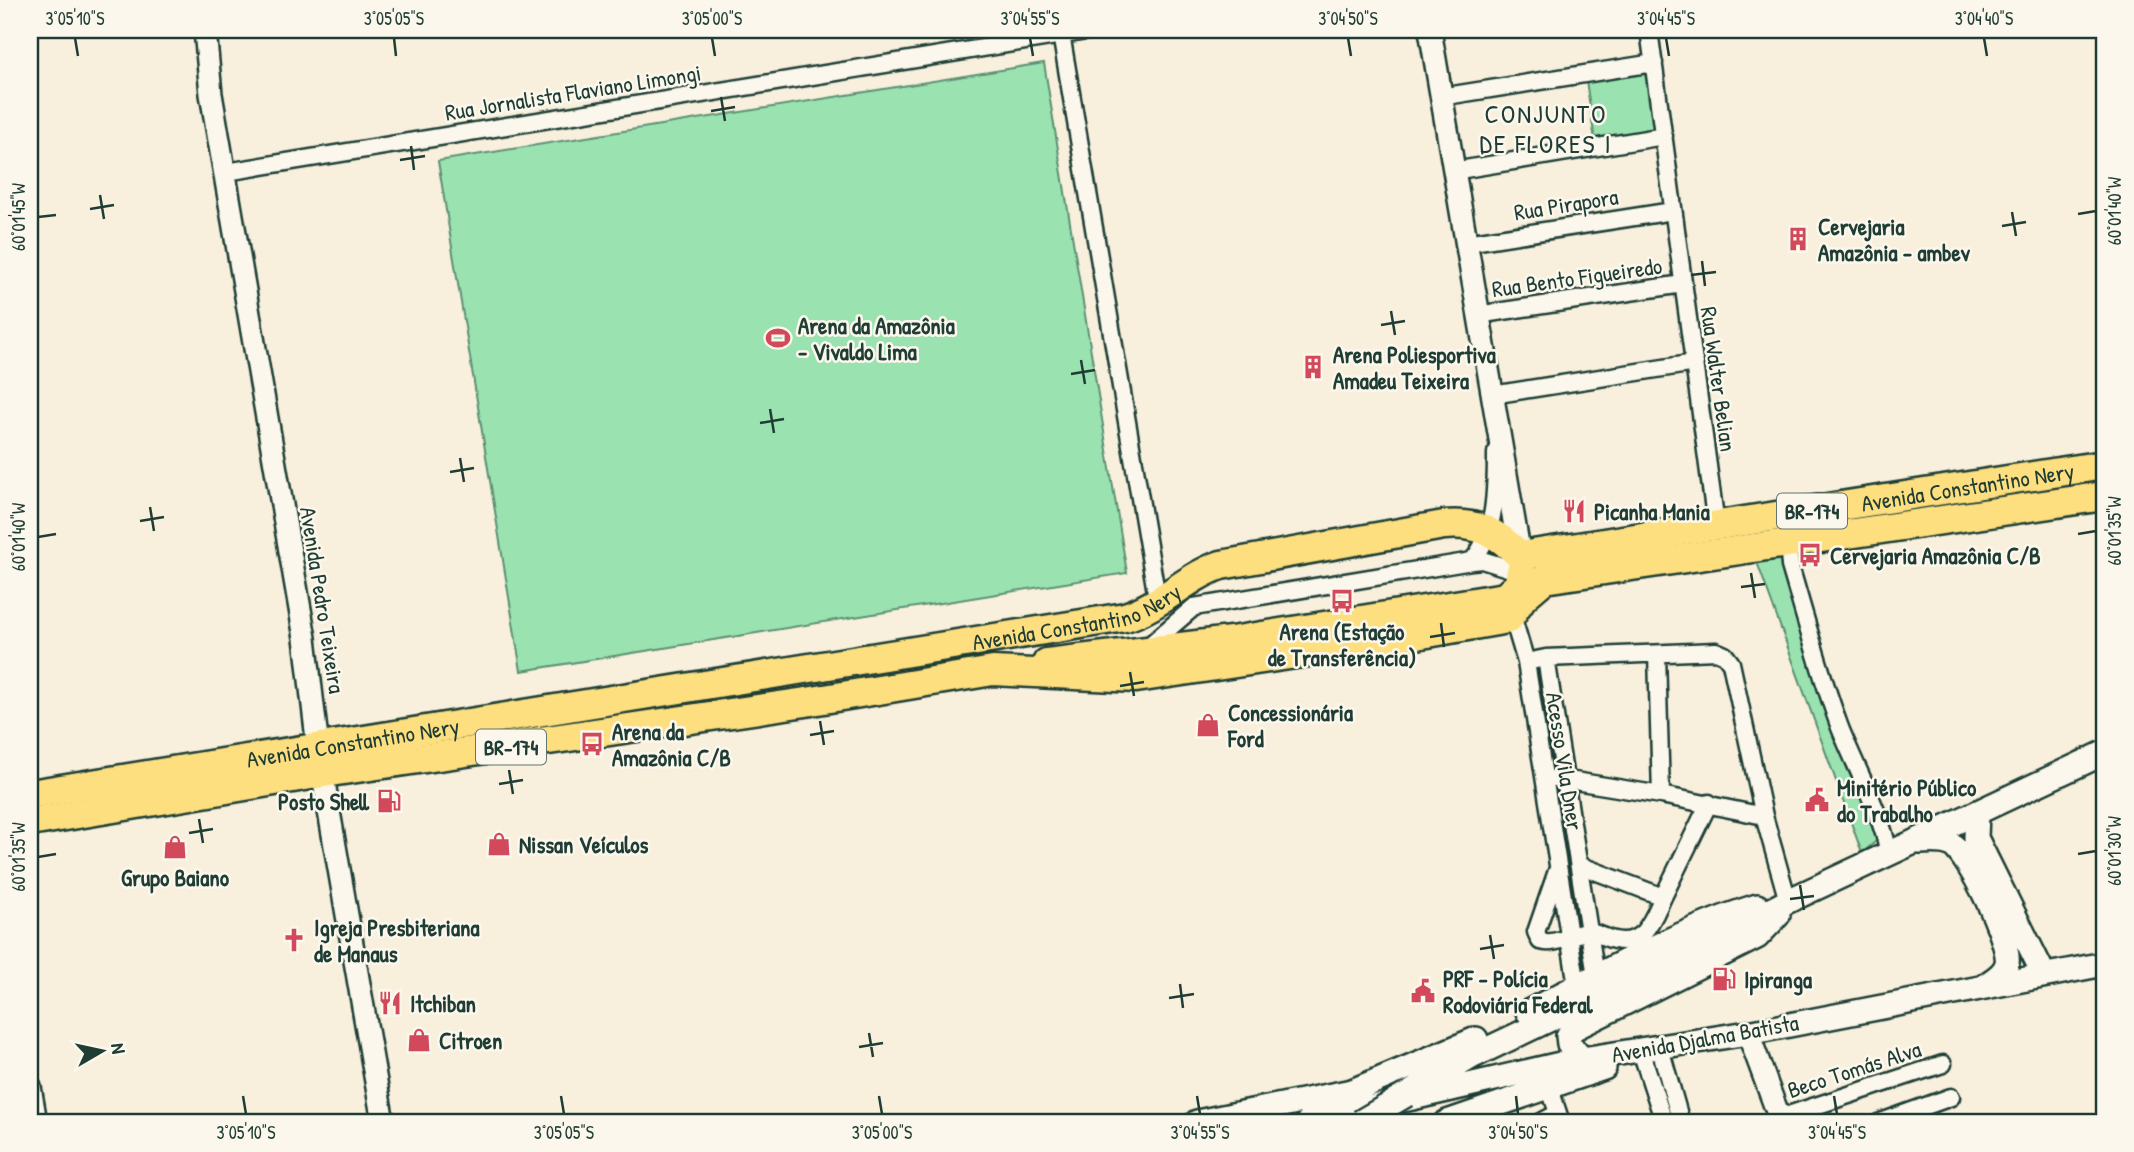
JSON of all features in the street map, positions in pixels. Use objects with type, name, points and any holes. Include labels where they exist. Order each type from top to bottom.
[{"type":"highway","name":"Avenida Constantino Nery","points":[[1528,569],[1716,525],[2104,466]]},
{"type":"highway","name":"Avenida Constantino Nery","points":[[1528,569],[1798,543],[2104,496]]},
{"type":"highway","name":"Avenida Constantino Nery","points":[[30,822],[321,760],[1125,617],[1158,604],[1207,570],[1221,565],[1444,525],[1465,523],[1489,530],[1506,541],[1528,569]]},
{"type":"highway","points":[[1512,615],[1523,597],[1528,569]]},
{"type":"highway","name":"BR-174","points":[[993,671],[1145,649],[1231,641],[1505,597],[1528,569]]},
{"type":"highway","name":"Avenida Constantino Nery","points":[[30,794],[806,702],[993,671],[1136,678],[1376,642],[1508,619],[1512,615]]},
{"type":"main road","points":[[1360,1122],[1473,1056],[1687,954],[1788,901],[2104,753]]},
{"type":"main road","points":[[1977,813],[1976,838],[2044,975]]},
{"type":"main road","points":[[1916,842],[1951,845],[1963,855],[2000,928],[2008,962],[2004,972],[1986,985]]},
{"type":"main road","points":[[1197,1122],[1352,1091],[1461,1046],[1587,981],[1733,913],[1788,901]]},
{"type":"main road","points":[[1582,1059],[1569,1044],[1568,1036],[1573,1029],[1757,937],[1771,925],[1788,901]]},
{"type":"main road","name":"Avenida Djalma Batista","points":[[1308,1122],[1582,1059],[1748,1033],[2104,964]]},
{"type":"main road","points":[[1447,1122],[1483,1115],[1549,1086],[1650,1050]]},
{"type":"street","name":"Avenida Pedro Teixeira","points":[[195,30],[203,72],[210,86]]},
{"type":"street","name":"Avenida Pedro Teixeira","points":[[205,30],[210,86],[305,638],[321,760],[383,1122]]},
{"type":"street","name":"Rua Jornalista Flaviano Limongi","points":[[226,172],[1093,30]]},
{"type":"street","points":[[1145,649],[1194,607],[1472,561],[1482,560],[1528,569],[1496,423],[1430,30]]},
{"type":"street","name":"Rua Walter Belian","points":[[1649,30],[1716,525]]},
{"type":"street","points":[[1062,34],[1158,604]]},
{"type":"street","points":[[1440,97],[1654,63]]},
{"type":"street","points":[[1454,171],[1664,136]]},
{"type":"street","name":"Rua Pirapora","points":[[1466,243],[1673,211]]},
{"type":"street","name":"Rua Bento Figueiredo","points":[[1478,315],[1683,284]]},
{"type":"street","points":[[1492,395],[1695,363]]},
{"type":"street","points":[[1472,561],[1489,530],[1494,492],[1496,423]]},
{"type":"street","points":[[1798,543],[1789,552],[1790,566],[1818,662],[1840,727],[1885,836],[1888,856]]},
{"type":"street","name":"Acesso Vila Dner","points":[[1512,615],[1526,662],[1569,938],[1587,981]]},
{"type":"street","name":"Acesso Vila Dner","points":[[1526,662],[1546,658],[1716,651],[1726,655],[1731,663],[1764,816],[1788,901]]},
{"type":"street","points":[[1657,654],[1661,795]]},
{"type":"street","name":"Acesso Vila Dner","points":[[1546,658],[1589,932],[1587,981]]},
{"type":"street","points":[[1545,779],[1566,778]]},
{"type":"street","name":"Acesso Vila Dner","points":[[1566,778],[1709,803],[1764,816]]},
{"type":"street","name":"Acesso Vila Dner","points":[[1574,839],[1559,867],[1536,932],[1540,941],[1547,943],[1589,932],[1616,941],[1639,937],[1650,928],[1709,803]]},
{"type":"street","points":[[1579,865],[1663,897]]},
{"type":"street","points":[[1748,1033],[1780,1120]]},
{"type":"street","points":[[1650,1050],[1668,1080],[1681,1122]]},
{"type":"street","points":[[1650,1050],[1651,1083],[1664,1122]]},
{"type":"street","name":"Beco Tomás Alva","points":[[1780,1120],[1942,1064]]},
{"type":"street","points":[[1651,1083],[1668,1080]]},
{"type":"street","points":[[1541,1122],[1559,1118],[1549,1086]]},
{"type":"street","points":[[30,1087],[36,1122]]},
{"type":"street","points":[[1881,1122],[1951,1097]]},
{"type":"green space","points":[[1658,61],[1669,132],[1596,147],[1585,74]]},
{"type":"green space","name":"Arena da Amazônia - Vivaldo Lima","points":[[1044,63],[1127,573],[521,671],[438,161]]},
{"type":"green space","points":[[1783,559],[1881,837],[1862,853],[1757,562]]},
{"type":"place","name":"Cervejaria Amazônia - ambev","points":[[1798,239]]},
{"type":"place","name":"Arena da Amazônia - Vivaldo Lima","points":[[778,338]]},
{"type":"place","name":"Arena Poliesportiva Amadeu Teixeira","points":[[1313,367]]},
{"type":"place","name":"Picanha Mania","points":[[1574,511]]},
{"type":"place","name":"Cervejaria Amazônia C/B","points":[[1810,555]]},
{"type":"place","name":"Arena (Estação de Transferência)","points":[[1342,601]]},
{"type":"place","name":"Concessionária Ford","points":[[1208,725]]},
{"type":"place","name":"Arena da Amazônia C/B","points":[[592,744]]},
{"type":"place","name":"Minitério Público do Trabalho","points":[[1817,800]]},
{"type":"place","name":"Posto Shell","points":[[389,801]]},
{"type":"place","name":"Nissan Veículos","points":[[499,844]]},
{"type":"place","name":"Grupo Baiano","points":[[175,847]]},
{"type":"place","name":"Igreja Presbiteriana de Manaus","points":[[294,940]]},
{"type":"place","name":"Ipiranga","points":[[1724,979]]},
{"type":"place","name":"PRF - Polícia Rodoviária Federal","points":[[1423,991]]},
{"type":"place","name":"Itchiban","points":[[390,1003]]},
{"type":"place","name":"Citroen","points":[[419,1040]]},
{"type":"district","name":"CONJUNTO DE FLORES I","points":[[1546,128]]}]
